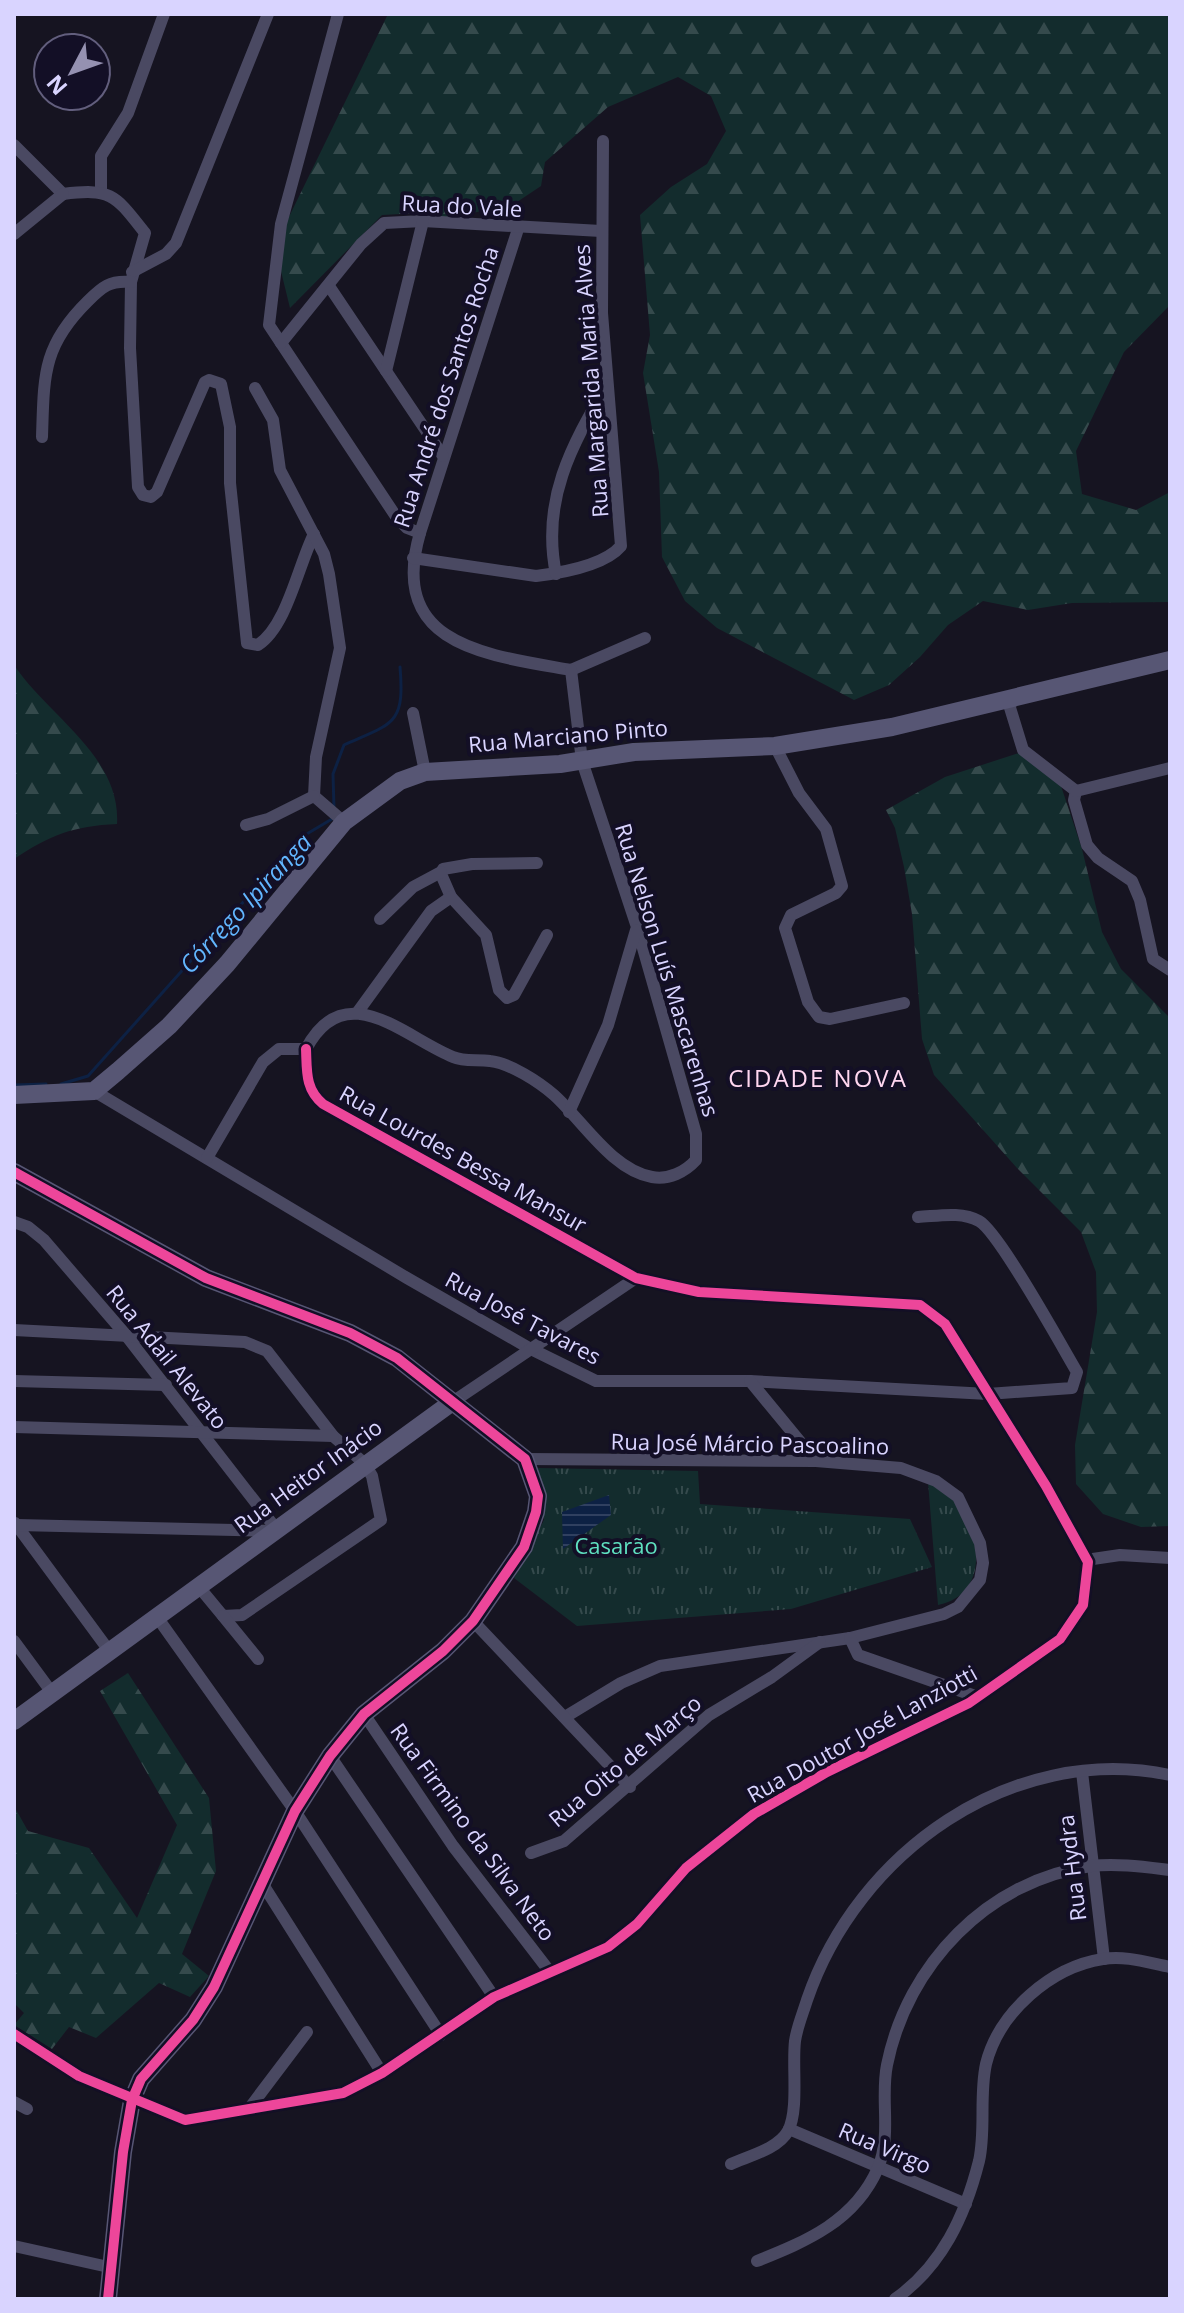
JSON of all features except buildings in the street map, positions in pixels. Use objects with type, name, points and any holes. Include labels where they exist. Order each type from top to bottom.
[{"type":"street","points":[[101,191],[101,156],[128,113],[164,14]]},
{"type":"street","points":[[42,437],[44,377],[56,338],[102,287],[131,277],[166,254],[176,243],[268,14]]},
{"type":"street","points":[[326,14],[332,27]]},
{"type":"street","points":[[338,14],[281,224],[269,325],[397,518],[407,528],[420,533]]},
{"type":"street","name":"Rua Margarida Maria Alves","points":[[413,558],[514,575],[556,574],[612,555],[621,546],[607,385],[601,231],[603,141]]},
{"type":"street","points":[[14,145],[63,194]]},
{"type":"street","points":[[14,234],[63,194],[101,191],[116,199],[145,233],[131,277],[130,348],[138,487],[143,495],[151,497],[157,492],[200,390],[209,380],[217,381],[223,391],[230,427],[230,483],[247,643],[258,645],[270,635],[284,611],[314,534]]},
{"type":"street","points":[[386,371],[423,221]]},
{"type":"street","name":"Rua do Vale","points":[[281,343],[380,226],[423,221],[518,229],[601,231]]},
{"type":"street","name":"Rua André dos Santos Rocha","points":[[518,229],[443,456],[413,558],[416,600],[446,638],[479,650],[571,670]]},
{"type":"street","points":[[329,286],[443,456]]},
{"type":"street","points":[[556,574],[550,536],[553,499],[570,456],[607,385]]},
{"type":"street","points":[[255,388],[273,420],[280,470],[314,534],[329,574],[340,648],[316,757],[314,796]]},
{"type":"street","points":[[571,670],[645,638]]},
{"type":"street","name":"Rua Marciano Pinto","points":[[94,1091],[169,1026],[227,964],[342,820],[382,792],[425,772],[582,761],[634,752],[775,746],[892,727],[1170,660]]},
{"type":"street","name":"Rua Nelson Luís Mascarenhas","points":[[357,1013],[379,1017],[454,1058],[493,1061],[508,1067],[553,1094],[626,1166],[653,1177],[676,1175],[696,1160],[696,1134],[637,927],[582,761],[571,670]]},
{"type":"street","points":[[1007,698],[1023,750],[1076,791]]},
{"type":"street","points":[[413,713],[425,772]]},
{"type":"street","points":[[775,746],[799,793],[826,829],[842,886],[836,893],[791,915],[785,928],[808,1002],[819,1017],[830,1019],[904,1003]]},
{"type":"street","points":[[1076,791],[1170,768]]},
{"type":"street","points":[[1076,791],[1074,800],[1087,845],[1098,858],[1132,881],[1140,900],[1153,959],[1170,970]]},
{"type":"street","points":[[314,796],[342,820]]},
{"type":"street","points":[[246,825],[268,819],[314,796]]},
{"type":"street","points":[[380,919],[413,887],[452,866],[537,863]]},
{"type":"street","points":[[441,872],[451,897],[486,935],[499,990],[507,998],[514,995],[547,935]]},
{"type":"street","points":[[207,1158],[263,1062],[279,1049],[306,1049],[330,1023],[357,1013],[431,911],[451,897]]},
{"type":"street","points":[[569,1112],[608,1025],[637,927]]},
{"type":"street","name":"Rua Lourdes Bessa Mansur","points":[[306,1049],[307,1078],[311,1090],[323,1104],[636,1278]]},
{"type":"street","points":[[14,1095],[94,1091]]},
{"type":"street","name":"Rua José Tavares","points":[[94,1091],[529,1348],[596,1381],[750,1381],[988,1394],[1072,1388],[1077,1372],[1010,1259],[981,1221],[958,1214],[918,1217]]},
{"type":"street","points":[[14,1172],[206,1278],[362,1339],[397,1358],[525,1459],[535,1482],[536,1512],[524,1547],[473,1621],[443,1651],[364,1714],[330,1756],[295,1811],[214,1987],[193,2020],[148,2069],[132,2100],[118,2193],[108,2299]]},
{"type":"street","name":"Rua Adail Alevato","points":[[14,1222],[28,1227],[44,1240],[125,1334],[202,1430],[227,1470],[276,1530]]},
{"type":"street","points":[[636,1278],[699,1292],[920,1305],[945,1324],[1046,1486],[1086,1560],[1120,1555],[1170,1558]]},
{"type":"street","name":"Rua Heitor Inácio","points":[[14,1721],[364,1463],[636,1278]]},
{"type":"street","points":[[14,1330],[245,1342],[258,1347],[277,1363],[333,1436],[364,1463],[372,1476],[381,1520],[242,1615],[223,1616]]},
{"type":"street","points":[[14,1381],[166,1385]]},
{"type":"street","points":[[750,1381],[816,1461]]},
{"type":"street","points":[[14,1427],[333,1436]]},
{"type":"street","name":"Rua José Márcio Pascoalino","points":[[525,1459],[816,1461],[901,1468],[936,1481],[958,1497],[980,1543],[983,1563],[980,1580],[958,1607],[944,1614],[850,1638],[660,1666],[621,1683],[565,1717]]},
{"type":"street","points":[[16,1523],[276,1530]]},
{"type":"street","points":[[16,1523],[110,1652]]},
{"type":"street","name":"Rua Doutor José Lanziotti","points":[[14,2034],[79,2076],[185,2120],[343,2093],[382,2073],[494,1997],[618,1939],[637,1924],[686,1868],[754,1814],[827,1772],[978,1697],[1060,1639],[1083,1605],[1086,1560]]},
{"type":"street","points":[[199,1587],[258,1659]]},
{"type":"street","points":[[157,1617],[295,1811],[441,2035]]},
{"type":"street","points":[[473,1621],[630,1787]]},
{"type":"street","points":[[850,1638],[858,1655],[978,1697]]},
{"type":"street","points":[[14,1641],[53,1694]]},
{"type":"street","name":"Rua Oito de Março","points":[[531,1853],[564,1841],[630,1787],[709,1715],[772,1677],[821,1641]]},
{"type":"street","name":"Rua Firmino da Silva Neto","points":[[364,1714],[453,1846],[550,1972]]},
{"type":"street","points":[[330,1756],[494,1997]]},
{"type":"street","points":[[731,2164],[773,2146],[789,2129],[795,2039],[807,2001],[834,1940],[869,1888],[922,1837],[966,1807],[1045,1777],[1110,1768],[1170,1775]]},
{"type":"street","name":"Rua Hydra","points":[[1082,1772],[1104,1959]]},
{"type":"street","points":[[757,2261],[806,2242],[834,2225],[861,2197],[878,2166],[887,2123],[886,2068],[898,2026],[941,1948],[972,1918],[1019,1889],[1091,1866],[1170,1870]]},
{"type":"street","points":[[262,1883],[382,2073]]},
{"type":"street","points":[[895,2299],[912,2287],[946,2247],[966,2204],[980,2157],[980,2102],[987,2061],[1004,2024],[1025,1998],[1061,1974],[1104,1959],[1170,1967]]},
{"type":"street","points":[[248,2110],[307,2032]]},
{"type":"street","points":[[14,2102],[27,2109]]},
{"type":"street","name":"Rua Virgo","points":[[789,2129],[966,2204]]},
{"type":"street","points":[[14,2246],[113,2268]]},
{"type":"green space","points":[[388,14],[1170,14],[1170,305],[1124,352],[1076,451],[1082,494],[1136,510],[1170,492],[1170,602],[1072,603],[1028,610],[983,601],[948,625],[920,657],[889,685],[854,700],[717,628],[685,601],[662,557],[659,472],[643,373],[650,335],[640,215],[671,187],[707,164],[726,131],[711,96],[678,77],[608,107],[545,162],[541,186],[517,202],[449,219],[419,213],[382,215],[290,308],[280,267],[286,223]]},
{"type":"green space","points":[[14,665],[95,757],[115,800],[117,824],[62,833],[14,859]]},
{"type":"green space","points":[[1028,750],[1058,777],[1082,849],[1102,932],[1121,969],[1170,1018],[1170,1526],[1141,1527],[1103,1514],[1076,1484],[1075,1445],[1097,1312],[1096,1272],[1081,1232],[1017,1168],[934,1075],[922,1039],[912,914],[895,828],[886,810],[945,777]]},
{"type":"green space","name":"Casarão","points":[[538,1468],[698,1471],[700,1504],[910,1519],[932,1567],[791,1609],[577,1626],[514,1578],[544,1520]]},
{"type":"green space","points":[[928,1482],[954,1499],[971,1528],[975,1545],[973,1576],[966,1589],[955,1599],[938,1605]]},
{"type":"green space","points":[[128,1673],[209,1798],[216,1871],[182,1954],[209,1976],[190,1997],[159,1983],[96,2038],[69,2027],[52,2049],[14,2025],[24,2013],[14,2003],[14,1806],[28,1831],[89,1848],[137,1918],[177,1825],[100,1691]]},
{"type":"water","points":[[609,1495],[611,1515],[563,1549],[562,1512]]},
{"type":"waterway","name":"Córrego Ipiranga","points":[[334,808],[333,774],[344,745],[392,720],[400,701],[400,667]]},
{"type":"waterway","name":"Córrego Ipiranga","points":[[61,1084],[88,1076],[305,835],[332,819]]},
{"type":"waterway","name":"Córrego Ipiranga","points":[[14,1085],[46,1084]]},
{"type":"cycle path","points":[[14,2034],[79,2076],[185,2120],[343,2093],[382,2073],[494,1997],[608,1947],[637,1924],[686,1868],[754,1814],[827,1772],[969,1703],[1060,1639],[1083,1605],[1088,1562],[1046,1486],[945,1324],[920,1305],[699,1292],[636,1278],[323,1104],[310,1086],[306,1049]]},
{"type":"cycle path","points":[[14,1172],[206,1278],[350,1333],[397,1358],[525,1459],[538,1496],[524,1547],[473,1621],[443,1651],[364,1714],[330,1756],[295,1811],[214,1987],[193,2020],[141,2079],[132,2100],[123,2152],[108,2299]]},
{"type":"district","name":"CIDADE NOVA","points":[[818,1079]]}]
